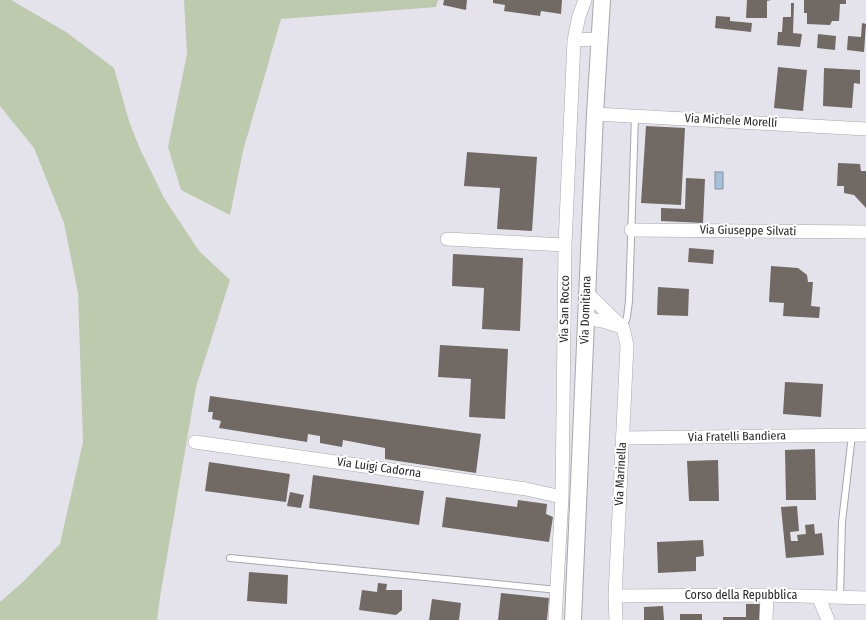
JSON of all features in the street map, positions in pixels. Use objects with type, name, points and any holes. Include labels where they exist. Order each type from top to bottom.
[{"type":"street","name":"Via Domitiana","points":[[573,620],[595,114],[602,0]]},
{"type":"street","name":"Via San Rocco","points":[[555,620],[558,590],[562,497],[565,244],[574,40],[579,16],[584,3]]},
{"type":"street","points":[[574,40],[600,39]]},
{"type":"street","name":"Via Michele Morelli","points":[[595,114],[866,129]]},
{"type":"street","name":"Via Giuseppe Silvati","points":[[631,230],[866,232]]},
{"type":"street","points":[[447,240],[565,244]]},
{"type":"street","points":[[587,293],[623,328]]},
{"type":"street","points":[[586,318],[606,322],[623,328]]},
{"type":"street","name":"Via Marinella","points":[[616,620],[615,596],[627,345],[623,328]]},
{"type":"street","name":"Via Fratelli Bandiera","points":[[622,438],[866,436]]},
{"type":"street","name":"Via Luigi Cadorna","points":[[195,442],[526,489],[562,497]]},
{"type":"street","points":[[766,620],[767,595]]},
{"type":"street","name":"Corso della Repubblica","points":[[615,596],[767,595],[866,598]]},
{"type":"street","points":[[818,596],[828,620]]},
{"type":"lane","name":"Via Marinella","points":[[623,328],[628,317],[635,116]]},
{"type":"lane","points":[[840,597],[842,522],[852,435]]},
{"type":"lane","points":[[230,558],[558,590]]},
{"type":"green space","points":[[0,0],[11,0],[66,32],[114,68],[129,121],[140,149],[164,198],[199,251],[230,280],[196,387],[157,620],[0,620],[0,602],[24,581],[60,544],[83,442],[78,293],[64,223],[34,148],[0,106]]},
{"type":"green space","points":[[184,0],[438,0],[436,7],[281,19],[243,151],[230,215],[181,190],[168,147],[187,54]]},
{"type":"water","points":[[715,172],[723,172],[723,189],[715,189]]},
{"type":"building","points":[[444,0],[467,0],[466,10],[443,5]]},
{"type":"building","points":[[493,0],[562,0],[561,14],[541,11],[540,16],[504,11],[505,5],[493,3]]},
{"type":"building","points":[[747,0],[771,0],[767,1],[767,18],[746,18]]},
{"type":"building","points":[[804,0],[846,0],[846,4],[840,4],[839,21],[832,21],[830,25],[807,24],[807,13],[804,13]]},
{"type":"building","points":[[791,3],[794,3],[793,33],[802,34],[800,47],[777,45],[778,32],[782,32],[783,17],[791,17]]},
{"type":"building","points":[[716,16],[730,17],[730,21],[752,23],[751,32],[715,28]]},
{"type":"building","points":[[862,23],[866,24],[864,52],[847,50],[848,36],[861,37]]},
{"type":"building","points":[[818,34],[836,36],[835,50],[817,48]]},
{"type":"building","points":[[778,67],[807,70],[803,111],[774,108]]},
{"type":"building","points":[[824,68],[860,70],[860,84],[854,83],[852,108],[823,106]]},
{"type":"building","points":[[646,126],[685,128],[681,205],[641,203]]},
{"type":"building","points":[[467,152],[537,157],[532,231],[497,229],[500,188],[464,186]]},
{"type":"building","points":[[838,163],[860,164],[861,171],[866,171],[866,208],[854,195],[844,193],[844,186],[837,186]]},
{"type":"building","points":[[686,178],[705,179],[703,223],[661,221],[661,208],[685,209]]},
{"type":"building","points":[[689,248],[714,250],[713,264],[688,262]]},
{"type":"building","points":[[453,254],[523,258],[520,331],[482,329],[484,288],[452,286]]},
{"type":"building","points":[[771,266],[798,268],[807,275],[808,282],[813,282],[811,306],[820,307],[819,318],[783,316],[784,303],[769,302]]},
{"type":"building","points":[[658,287],[689,289],[688,316],[657,315]]},
{"type":"building","points":[[440,345],[508,349],[505,419],[469,417],[471,379],[438,377]]},
{"type":"building","points":[[785,382],[823,384],[821,417],[783,414]]},
{"type":"building","points":[[210,396],[481,434],[476,473],[385,459],[385,448],[343,440],[342,447],[320,443],[320,436],[308,434],[307,442],[219,428],[221,421],[212,419],[213,412],[208,412]]},
{"type":"building","points":[[815,449],[816,500],[786,500],[785,450]]},
{"type":"building","points":[[718,460],[719,501],[689,501],[687,461]]},
{"type":"building","points":[[209,462],[290,474],[286,502],[205,491]]},
{"type":"building","points":[[313,475],[424,491],[419,525],[309,508]]},
{"type":"building","points":[[290,492],[304,495],[301,508],[287,506]]},
{"type":"building","points":[[446,497],[517,507],[518,500],[547,504],[546,514],[553,517],[549,542],[442,527]]},
{"type":"building","points":[[797,506],[799,531],[790,532],[791,541],[798,541],[797,535],[806,534],[805,525],[814,524],[815,534],[822,533],[824,555],[786,558],[781,507]]},
{"type":"building","points":[[703,540],[704,556],[696,557],[696,571],[658,573],[657,542]]},
{"type":"building","points":[[249,572],[288,575],[287,604],[247,601]]},
{"type":"building","points":[[378,583],[387,584],[386,590],[402,590],[402,610],[396,615],[359,610],[362,590],[377,592]]},
{"type":"building","points":[[501,593],[549,598],[547,620],[498,620]]},
{"type":"building","points":[[432,599],[461,603],[459,620],[429,620]]},
{"type":"building","points":[[746,604],[761,604],[761,620],[723,620],[723,617],[746,617]]},
{"type":"building","points":[[663,606],[664,620],[644,620],[644,607]]},
{"type":"building","points":[[680,614],[702,614],[702,620],[680,620]]}]
